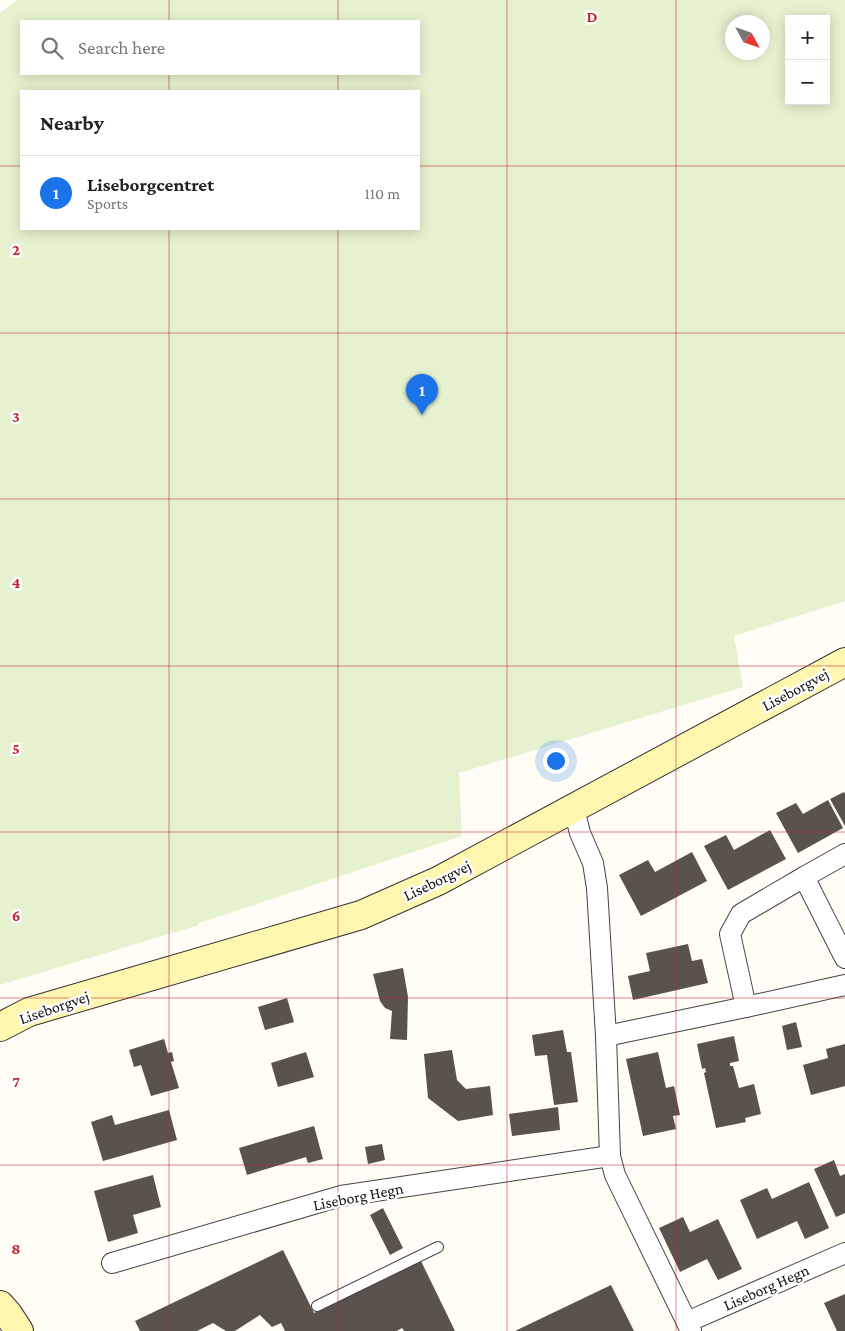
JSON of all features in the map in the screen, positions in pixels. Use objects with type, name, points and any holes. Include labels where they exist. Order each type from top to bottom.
[{"type":"street","name":"Liseborgvej","points":[[0,1027],[29,1012],[361,915],[438,881],[845,662]]},
{"type":"street","name":"Liseborg Hegn","points":[[574,809],[580,833],[593,863],[597,888],[606,1036],[610,1156],[615,1175],[689,1326],[845,1252]]},
{"type":"street","points":[[746,1007],[730,934],[741,914],[845,854]]},
{"type":"street","points":[[804,877],[845,958]]},
{"type":"street","points":[[606,1036],[845,985]]},
{"type":"street","name":"Liseborg Hegn","points":[[112,1263],[341,1196],[610,1156]]},
{"type":"street","points":[[0,1305],[19,1331]]},
{"type":"lane","points":[[318,1306],[438,1247]]},
{"type":"green space","points":[[17,0],[845,0],[845,601],[734,636],[743,687],[459,773],[462,836],[199,923],[199,925],[0,985],[0,13]]},
{"type":"building","points":[[844,792],[845,794],[845,826],[830,799]]},
{"type":"building","points":[[828,800],[843,828],[798,853],[776,813],[796,803],[803,814]]},
{"type":"building","points":[[770,830],[786,859],[728,890],[704,846],[726,835],[734,850]]},
{"type":"building","points":[[692,852],[707,881],[641,916],[619,875],[648,860],[655,872]]},
{"type":"building","points":[[688,944],[692,961],[702,959],[708,983],[633,1000],[628,976],[650,971],[646,953]]},
{"type":"building","points":[[403,968],[408,997],[407,1040],[390,1039],[392,1011],[385,1008],[380,1001],[373,974]]},
{"type":"building","points":[[287,998],[294,1022],[265,1030],[258,1007]]},
{"type":"building","points":[[796,1022],[802,1047],[787,1050],[782,1026]]},
{"type":"building","points":[[563,1030],[567,1052],[571,1052],[578,1102],[554,1105],[547,1055],[535,1056],[532,1035]]},
{"type":"building","points":[[734,1036],[739,1061],[730,1063],[730,1066],[733,1066],[739,1088],[754,1084],[761,1114],[745,1118],[746,1122],[716,1128],[704,1073],[706,1072],[705,1068],[702,1069],[697,1044]]},
{"type":"building","points":[[164,1039],[168,1053],[172,1052],[174,1061],[171,1062],[179,1088],[151,1096],[141,1065],[134,1067],[129,1050]]},
{"type":"building","points":[[845,1044],[845,1086],[811,1095],[803,1065],[828,1058],[826,1049]]},
{"type":"building","points":[[452,1050],[457,1080],[466,1089],[490,1086],[493,1115],[458,1121],[428,1098],[424,1054]]},
{"type":"building","points":[[306,1052],[314,1077],[278,1087],[271,1063]]},
{"type":"building","points":[[658,1052],[666,1088],[674,1086],[680,1115],[673,1116],[676,1129],[643,1136],[626,1059]]},
{"type":"building","points":[[558,1107],[560,1130],[512,1136],[509,1114]]},
{"type":"building","points":[[169,1110],[177,1140],[103,1161],[91,1122],[112,1115],[115,1125]]},
{"type":"building","points":[[314,1126],[323,1159],[308,1163],[306,1157],[247,1175],[239,1148]]},
{"type":"building","points":[[382,1144],[385,1160],[368,1164],[365,1147]]},
{"type":"building","points":[[834,1160],[840,1176],[845,1174],[845,1213],[836,1217],[814,1169]]},
{"type":"building","points":[[153,1175],[161,1207],[133,1215],[138,1233],[108,1242],[94,1191]]},
{"type":"building","points":[[809,1182],[829,1228],[805,1239],[797,1221],[757,1239],[740,1200],[767,1188],[772,1199]]},
{"type":"building","points":[[383,1208],[403,1248],[390,1255],[370,1215]]},
{"type":"building","points":[[683,1217],[690,1232],[718,1219],[742,1269],[718,1280],[707,1259],[680,1272],[659,1228]]},
{"type":"building","points":[[283,1250],[314,1313],[421,1261],[455,1331],[404,1331],[402,1328],[397,1331],[285,1331],[281,1323],[272,1327],[260,1315],[235,1331],[226,1331],[213,1323],[197,1331],[140,1331],[135,1321]]},
{"type":"building","points":[[611,1285],[634,1331],[515,1331]]},
{"type":"building","points":[[845,1294],[845,1331],[837,1331],[824,1303]]},
{"type":"place","name":"Liseborgcentret","points":[[422,415]]}]
